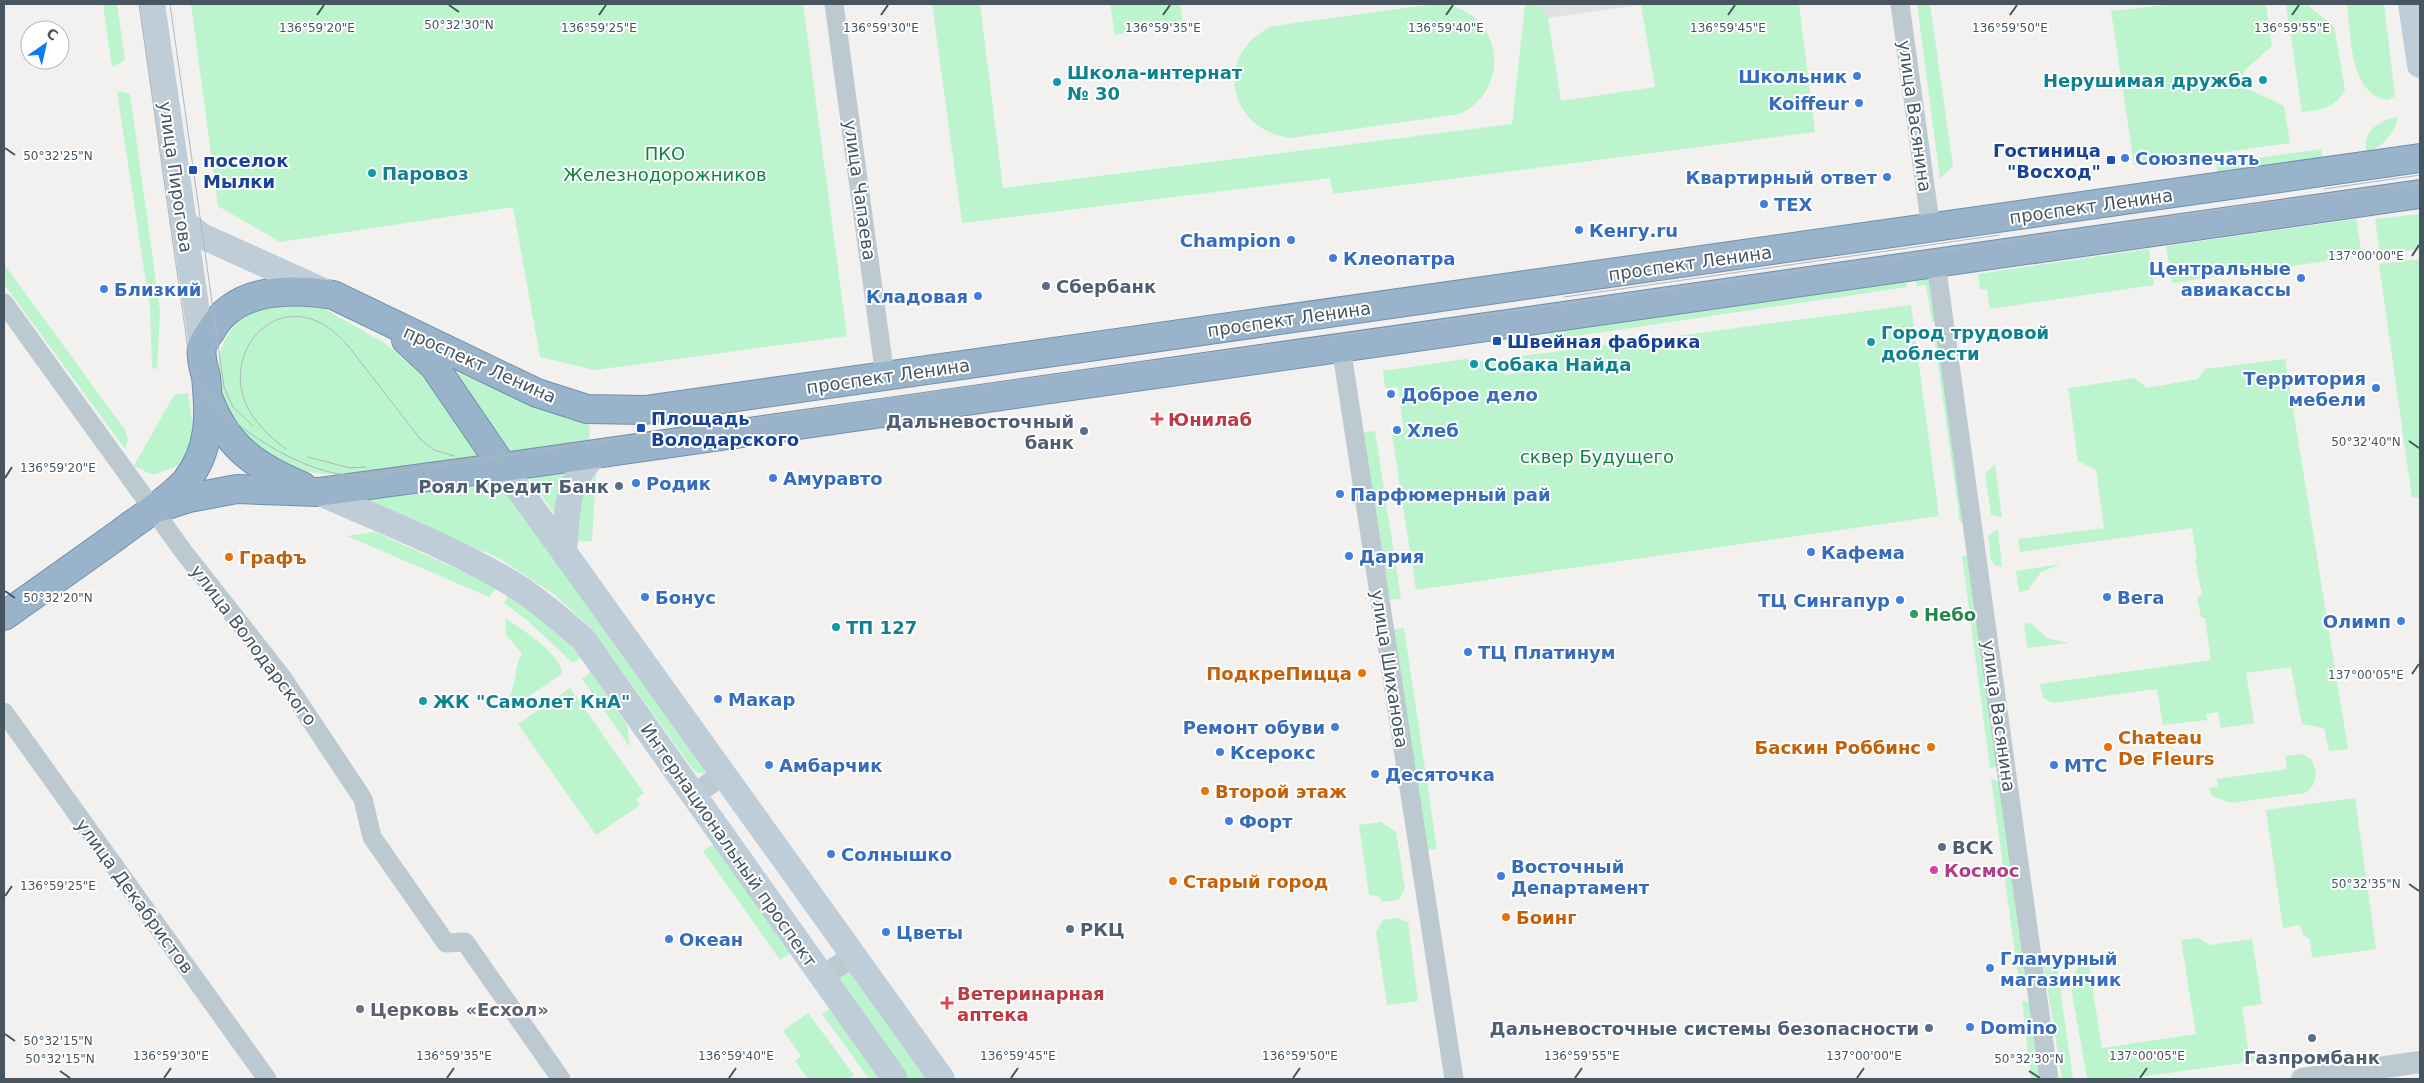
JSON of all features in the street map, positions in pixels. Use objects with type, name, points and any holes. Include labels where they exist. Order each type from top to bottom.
[{"type":"highway","name":"проспект Ленина","points":[[202,347],[214,324],[227,311],[241,302],[260,295],[284,290],[309,291],[332,295],[537,394],[600,411],[645,410],[1931,229],[2420,158]]},
{"type":"highway","name":"проспект Ленина","points":[[318,492],[503,468],[598,452],[2420,194]]},
{"type":"highway","points":[[1931,229],[1936,263]]},
{"type":"highway","points":[[1634,271],[1639,305]]},
{"type":"highway","points":[[390,324],[434,366],[503,468]]},
{"type":"highway","name":"улица Пирогова","points":[[153,510],[184,482],[199,462],[209,430],[208,396],[202,347]]},
{"type":"highway","points":[[885,376],[891,411]]},
{"type":"highway","points":[[208,396],[218,422],[235,444],[251,459],[272,474],[318,492]]},
{"type":"highway","points":[[4,616],[153,510],[189,498],[237,489],[318,492]]},
{"type":"main road","name":"улица Пирогова","points":[[152,4],[182,222],[202,347]]},
{"type":"main road","points":[[2411,4],[2420,65]]},
{"type":"main road","points":[[182,222],[202,236],[332,295]]},
{"type":"main road","points":[[564,551],[570,489],[575,478],[586,463],[598,452]]},
{"type":"main road","name":"Интернациональный проспект","points":[[503,468],[942,1079]]},
{"type":"main road","name":"Интернациональный проспект","points":[[318,492],[452,553],[511,583],[544,605],[583,639],[895,1079]]},
{"type":"street","name":"улица Чапаева","points":[[834,4],[885,376]]},
{"type":"street","name":"улица Васянина","points":[[1900,4],[1931,229]]},
{"type":"street","name":"улица Васянина","points":[[1936,263],[2049,1079]]},
{"type":"street","name":"улица Володарского","points":[[4,303],[153,510],[282,676],[363,799],[372,837],[446,943],[465,942],[560,1079]]},
{"type":"street","name":"улица Шиханова","points":[[1341,347],[1454,1079]]},
{"type":"street","name":"улица Декабристов","points":[[4,712],[267,1079]]},
{"type":"street","points":[[694,795],[724,774]]},
{"type":"street","points":[[822,977],[854,955]]},
{"type":"street","points":[[2302,1079],[2420,1062]]},
{"type":"shaded area","points":[[1539,4],[1648,4],[1548,18]]},
{"type":"green space","points":[[103,4],[117,4],[125,60],[112,67]]},
{"type":"green space","name":"ПКО Железнодорожников","points":[[191,4],[803,4],[847,336],[595,370],[540,357],[513,207],[280,242],[218,206]]},
{"type":"green space","points":[[932,4],[980,4],[1003,188],[1512,124],[1525,4],[1539,4],[1548,18],[1561,101],[1655,87],[1641,5],[1799,4],[1815,132],[1333,194],[1330,178],[962,223]]},
{"type":"green space","points":[[1110,4],[1180,4],[1183,23],[1115,35]]},
{"type":"green space","points":[[1435,4],[1457,8],[1474,17],[1486,31],[1493,48],[1494,66],[1489,85],[1478,101],[1460,114],[1291,138],[1269,132],[1252,121],[1241,106],[1235,89],[1235,71],[1241,53],[1254,38],[1273,26]]},
{"type":"green space","points":[[1917,4],[1930,4],[1953,166],[1940,179]]},
{"type":"green space","points":[[2173,4],[2266,4],[2272,46],[2245,70],[2242,79],[2246,88],[2284,106],[2290,143],[2134,165],[2111,11]]},
{"type":"green space","points":[[2286,4],[2306,4],[2334,26],[2345,90],[2332,105],[2302,112]]},
{"type":"green space","points":[[2347,4],[2384,4],[2395,96],[2388,100],[2375,96],[2366,87],[2359,75],[2351,46]]},
{"type":"green space","points":[[117,91],[130,94],[160,311],[157,369],[152,368],[150,309]]},
{"type":"green space","points":[[2398,117],[2394,129],[2387,139],[2378,147],[2367,152],[2366,139],[2371,131],[2384,121]]},
{"type":"green space","points":[[2321,149],[2323,160],[2218,174],[2216,164]]},
{"type":"green space","points":[[2419,214],[2420,249],[2380,254],[2375,219]]},
{"type":"green space","points":[[2356,219],[2362,256],[2172,283],[2166,246]]},
{"type":"green space","points":[[2149,249],[2154,285],[1990,309],[1987,289],[1980,290],[1978,274]]},
{"type":"green space","points":[[2420,259],[2420,497],[2412,498],[2379,264]]},
{"type":"green space","points":[[4,264],[125,430],[128,440],[125,449],[4,284]]},
{"type":"green space","points":[[1930,277],[1939,321],[1932,322],[1926,285],[1917,286],[1915,278]]},
{"type":"green space","points":[[1906,278],[1907,287],[1543,341],[1553,330]]},
{"type":"green space","points":[[275,303],[309,305],[323,308],[386,344],[431,383],[473,440],[476,457],[356,473],[326,474],[294,467],[266,454],[244,432],[230,411],[222,390],[219,368],[222,348],[232,329],[249,314]]},
{"type":"green space","name":"сквер Будущего","points":[[1911,305],[1939,516],[1416,590],[1392,435],[1404,433],[1398,387],[1385,388],[1383,371],[1465,359],[1488,362],[1502,361],[1504,375],[1524,372],[1522,356]]},
{"type":"green space","points":[[1941,327],[1968,520],[1960,522],[1933,329]]},
{"type":"green space","points":[[2285,359],[2348,749],[2329,751],[2324,728],[2302,724],[2291,667],[2246,673],[2254,723],[2221,728],[2218,712],[2206,714],[2207,720],[2163,725],[2157,689],[2053,703],[2043,698],[2040,684],[2211,660],[2205,618],[2201,617],[2197,598],[2202,595],[2195,560],[2197,559],[2192,528],[2020,552],[2018,539],[2104,528],[2096,470],[2078,461],[2068,388],[2135,378],[2147,388],[2198,379],[2205,369]]},
{"type":"green space","points":[[454,371],[531,405],[590,422],[589,440],[509,453]]},
{"type":"green space","points":[[188,393],[195,443],[185,463],[153,475],[134,466],[174,395]]},
{"type":"green space","points":[[1375,431],[1401,599],[1387,600],[1360,433]]},
{"type":"green space","points":[[1995,464],[2002,518],[1991,514],[1985,474]]},
{"type":"green space","points":[[572,471],[561,523],[528,476]]},
{"type":"green space","points":[[596,471],[592,541],[575,542],[574,496]]},
{"type":"green space","points":[[502,478],[706,772],[704,774],[695,772],[590,627],[555,595],[499,558],[366,502],[370,496]]},
{"type":"green space","points":[[1998,529],[2002,567],[1995,565],[1991,559],[1988,536]]},
{"type":"green space","points":[[375,532],[497,587],[489,597],[347,536]]},
{"type":"green space","points":[[1962,555],[1972,558],[2000,766],[1990,768]]},
{"type":"green space","points":[[2061,564],[2041,572],[2028,590],[2019,592],[2016,571]]},
{"type":"green space","points":[[509,593],[561,634],[581,658],[573,663],[529,622],[504,603]]},
{"type":"green space","points":[[505,618],[540,643],[556,659],[562,674],[505,712],[513,688],[518,661],[522,653],[506,635]]},
{"type":"green space","points":[[2031,623],[2047,638],[2069,643],[2027,648],[2024,624]]},
{"type":"green space","points":[[1404,628],[1437,849],[1424,850],[1390,630]]},
{"type":"green space","points":[[591,672],[627,725],[630,747],[582,679]]},
{"type":"green space","points":[[570,688],[644,793],[636,799],[640,805],[596,835],[518,724]]},
{"type":"green space","points":[[2302,754],[2311,759],[2316,773],[2312,786],[2305,793],[2231,803],[2212,796],[2209,788],[2218,787],[2217,779],[2287,769],[2285,756]]},
{"type":"green space","points":[[1991,779],[2001,782],[2028,977],[2019,981]]},
{"type":"green space","points":[[2355,798],[2376,949],[2312,958],[2310,940],[2303,935],[2300,925],[2283,928],[2266,810]]},
{"type":"green space","points":[[1381,822],[1396,832],[1405,888],[1399,900],[1382,902],[1379,896],[1369,895],[1359,825]]},
{"type":"green space","points":[[715,843],[791,953],[780,960],[703,851]]},
{"type":"green space","points":[[1398,918],[1408,922],[1418,1001],[1387,1005],[1376,932],[1383,920]]},
{"type":"green space","points":[[2198,938],[2210,945],[2252,939],[2262,1004],[2242,1007],[2249,1054],[2256,1053],[2258,1061],[2123,1079],[2087,1079],[2070,982],[2087,953],[2102,1048],[2196,1034],[2181,940]]},
{"type":"green space","points":[[2044,966],[2057,966],[2073,1079],[2062,1079]]},
{"type":"green space","points":[[851,970],[929,1079],[910,1079],[838,980]]},
{"type":"green space","points":[[2022,1001],[2031,1003],[2040,1079],[2031,1079]]},
{"type":"green space","points":[[832,1007],[884,1079],[869,1079],[822,1014]]},
{"type":"green space","points":[[808,1013],[854,1075],[848,1079],[808,1079],[795,1061],[801,1056],[783,1031]]},
{"type":"tram line","points":[[139,4],[189,356],[196,377],[201,388],[221,410],[271,447],[308,465],[350,476],[380,474],[889,398],[1934,252],[2247,205],[2420,183]]},
{"type":"tram line","points":[[170,4],[224,387],[233,407],[253,426]]},
{"type":"tram line","points":[[2324,189],[2420,175]]},
{"type":"tram line","points":[[1564,297],[1999,235]]},
{"type":"tram line","points":[[286,449],[258,423],[246,404],[241,384],[241,365],[247,348],[258,333],[271,322],[288,317],[306,318],[326,326],[339,336],[421,440],[434,450],[454,456]]},
{"type":"tram line","points":[[308,457],[350,468],[366,467]]},
{"type":"place","name":"Школьник","points":[[1857,76]]},
{"type":"place","name":"Нерушимая дружба","points":[[2263,80]]},
{"type":"place","name":"Школа-интернат № 30","points":[[1057,82]]},
{"type":"place","name":"Koiffeur","points":[[1859,103]]},
{"type":"place","name":"Союзпечать","points":[[2125,158]]},
{"type":"place","name":"Гостиница \"Восход\"","points":[[2111,160]]},
{"type":"place","name":"поселок Мылки","points":[[193,170]]},
{"type":"place","name":"Паровоз","points":[[372,173]]},
{"type":"place","name":"Квартирный ответ","points":[[1887,177]]},
{"type":"place","name":"TEX","points":[[1764,204]]},
{"type":"place","name":"Кенгу.ru","points":[[1579,230]]},
{"type":"place","name":"Champion","points":[[1291,240]]},
{"type":"place","name":"Клеопатра","points":[[1333,258]]},
{"type":"place","name":"Центральные авиакассы","points":[[2301,278]]},
{"type":"place","name":"Сбербанк","points":[[1046,286]]},
{"type":"place","name":"Близкий","points":[[104,289]]},
{"type":"place","name":"Кладовая","points":[[978,296]]},
{"type":"place","name":"Швейная фабрика","points":[[1497,341]]},
{"type":"place","name":"Город трудовой доблести","points":[[1871,342]]},
{"type":"place","name":"Собака Найда","points":[[1474,364]]},
{"type":"place","name":"Территория мебели","points":[[2376,388]]},
{"type":"place","name":"Доброе дело","points":[[1391,394]]},
{"type":"place","name":"Юнилаб","points":[[1157,419]]},
{"type":"place","name":"Площадь Володарского","points":[[641,428]]},
{"type":"place","name":"Хлеб","points":[[1397,430]]},
{"type":"place","name":"Дальневосточный банк","points":[[1084,431]]},
{"type":"place","name":"Амуравто","points":[[773,478]]},
{"type":"place","name":"Родик","points":[[636,483]]},
{"type":"place","name":"Роял Кредит Банк","points":[[619,486]]},
{"type":"place","name":"Парфюмерный рай","points":[[1340,494]]},
{"type":"place","name":"Кафема","points":[[1811,552]]},
{"type":"place","name":"Дария","points":[[1349,556]]},
{"type":"place","name":"Графъ","points":[[229,557]]},
{"type":"place","name":"Бонус","points":[[645,597]]},
{"type":"place","name":"Вега","points":[[2107,597]]},
{"type":"place","name":"ТЦ Сингапур","points":[[1900,600]]},
{"type":"place","name":"Небо","points":[[1914,614]]},
{"type":"place","name":"Олимп","points":[[2401,621]]},
{"type":"place","name":"ТП 127","points":[[836,627]]},
{"type":"place","name":"ТЦ Платинум","points":[[1468,652]]},
{"type":"place","name":"ПодкреПицца","points":[[1362,673]]},
{"type":"place","name":"Макар","points":[[718,699]]},
{"type":"place","name":"ЖК \"Самолет КнА\"","points":[[423,701]]},
{"type":"place","name":"Ремонт обуви","points":[[1335,727]]},
{"type":"place","name":"Баскин Роббинс","points":[[1931,747]]},
{"type":"place","name":"Chateau De Fleurs","points":[[2108,747]]},
{"type":"place","name":"Ксерокс","points":[[1220,752]]},
{"type":"place","name":"Амбарчик","points":[[769,765]]},
{"type":"place","name":"МТС","points":[[2054,765]]},
{"type":"place","name":"Десяточка","points":[[1375,774]]},
{"type":"place","name":"Второй этаж","points":[[1205,791]]},
{"type":"place","name":"Форт","points":[[1229,821]]},
{"type":"place","name":"ВСК","points":[[1942,847]]},
{"type":"place","name":"Солнышко","points":[[831,854]]},
{"type":"place","name":"Космос","points":[[1934,870]]},
{"type":"place","name":"Восточный Департамент","points":[[1501,876]]},
{"type":"place","name":"Старый город","points":[[1173,881]]},
{"type":"place","name":"Боинг","points":[[1506,917]]},
{"type":"place","name":"РКЦ","points":[[1070,929]]},
{"type":"place","name":"Цветы","points":[[886,932]]},
{"type":"place","name":"Океан","points":[[669,939]]},
{"type":"place","name":"Гламурный магазинчик","points":[[1990,968]]},
{"type":"place","name":"Ветеринарная аптека","points":[[947,1003]]},
{"type":"place","name":"Церковь «Есхол»","points":[[360,1009]]},
{"type":"place","name":"Domino","points":[[1970,1027]]},
{"type":"place","name":"Дальневосточные системы безопасности","points":[[1929,1028]]},
{"type":"place","name":"Газпромбанк","points":[[2312,1038]]}]
